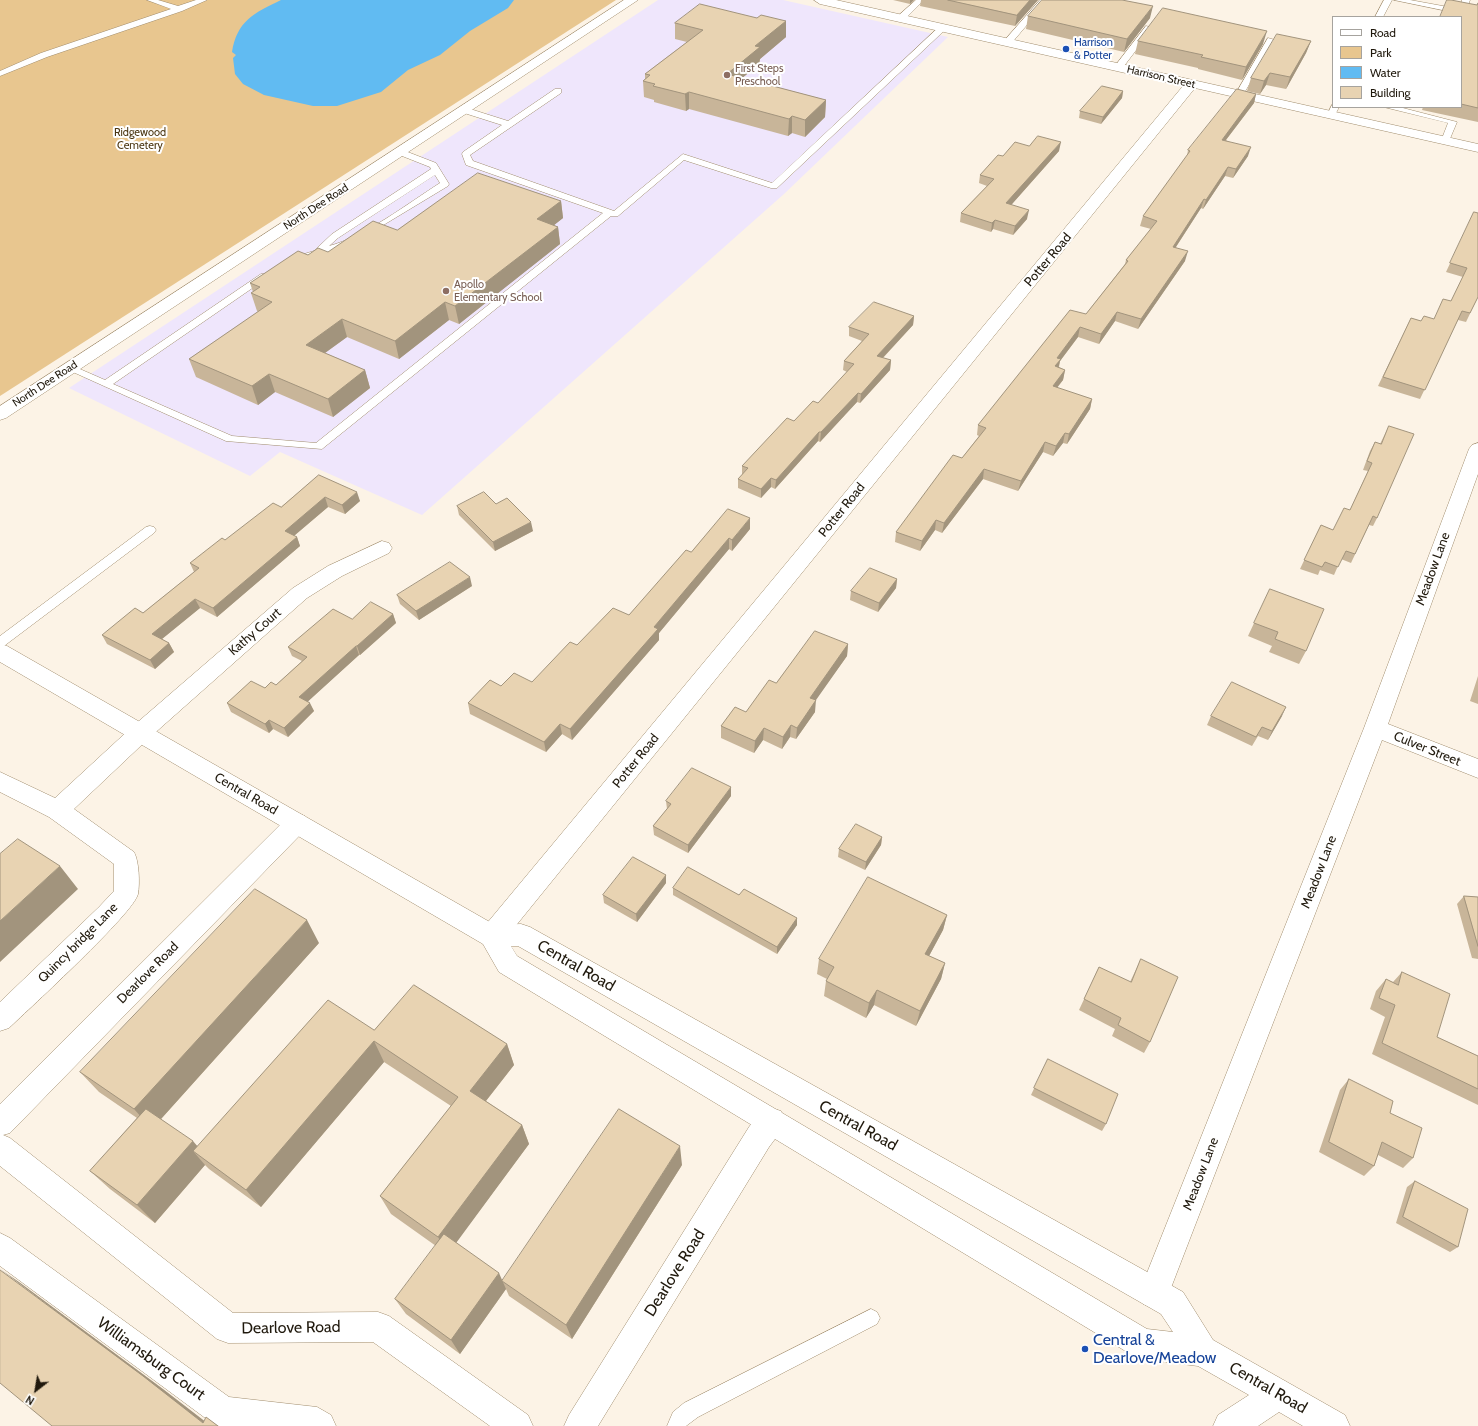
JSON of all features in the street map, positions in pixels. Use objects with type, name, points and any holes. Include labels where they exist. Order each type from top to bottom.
[{"type":"street","name":"North Dee Road","points":[[0,414],[632,0]]},
{"type":"street","name":"Harrison Street","points":[[820,0],[1239,95],[1333,111],[1445,141],[1478,148]]},
{"type":"street","name":"Potter Road","points":[[492,936],[1192,84]]},
{"type":"street","name":"Meadow Lane","points":[[1154,1293],[1375,728],[1475,463]]},
{"type":"street","name":"Kathy Court","points":[[140,733],[300,593],[335,571],[382,548]]},
{"type":"street","name":"Central Road","points":[[0,652],[492,936],[508,964],[1143,1344],[1202,1351],[1334,1426]]},
{"type":"street","name":"Culver Street","points":[[1375,728],[1478,769]]},
{"type":"street","points":[[57,810],[140,733]]},
{"type":"street","name":"Quincy bridge Lane","points":[[0,781],[57,810],[126,859],[126,894],[108,915],[0,1019]]},
{"type":"street","name":"Dearlove Road","points":[[0,1123],[296,823]]},
{"type":"street","name":"Central Road","points":[[492,936],[521,935],[1172,1303],[1202,1351]]},
{"type":"street","name":"Dearlove Road","points":[[580,1426],[759,1137],[771,1121]]},
{"type":"street","name":"Dearlove Road","points":[[0,1148],[228,1328],[378,1327],[517,1426]]},
{"type":"street","name":"Williamsburg Court","points":[[0,1248],[223,1412],[317,1423],[320,1426]]},
{"type":"street","points":[[1229,1426],[1280,1394]]},
{"type":"lane","points":[[151,0],[180,9]]},
{"type":"lane","points":[[0,74],[44,55],[203,0]]},
{"type":"lane","points":[[901,18],[920,0]]},
{"type":"lane","points":[[1007,42],[1044,0]]},
{"type":"lane","points":[[1380,16],[1388,0]]},
{"type":"lane","points":[[1398,0],[1462,12],[1466,0]]},
{"type":"lane","points":[[1118,68],[1153,23]]},
{"type":"lane","points":[[558,91],[466,154],[469,163],[615,214],[683,157],[774,186],[943,28]]},
{"type":"lane","points":[[1239,95],[1271,40]]},
{"type":"lane","points":[[1392,108],[1454,122],[1445,141]]},
{"type":"lane","points":[[464,110],[508,124]]},
{"type":"lane","points":[[295,261],[344,245],[383,223],[445,184],[433,165],[400,152]]},
{"type":"lane","points":[[317,253],[335,236],[436,170]]},
{"type":"lane","points":[[69,368],[230,439],[318,447],[610,212]]},
{"type":"lane","points":[[106,384],[273,271]]},
{"type":"lane","points":[[0,643],[150,530]]},
{"type":"lane","points":[[676,1426],[680,1419],[691,1410],[871,1318]]},
{"type":"shaded area","name":"Apollo Elementary School","points":[[658,0],[783,0],[948,37],[784,194],[422,515],[280,452],[250,476],[69,388]]},
{"type":"green space","name":"Ridgewood Cemetery","points":[[0,0],[616,0],[0,396]]},
{"type":"water","points":[[281,0],[514,0],[508,8],[470,31],[440,55],[408,70],[381,92],[337,106],[313,106],[264,95],[243,84],[235,74],[233,58],[236,55],[232,52],[234,41],[238,33],[248,19]]},
{"type":"building","points":[[948,0],[1030,0],[1017,15]]},
{"type":"building","points":[[1042,0],[1122,0],[1153,6],[1127,39],[1028,16]]},
{"type":"building","points":[[1447,0],[1477,5],[1478,3],[1478,108],[1462,104],[1462,16],[1440,16]]},
{"type":"building","points":[[700,4],[757,18],[761,15],[786,21],[755,46],[760,47],[727,74],[826,100],[805,120],[792,116],[789,119],[689,92],[685,94],[653,86],[655,84],[643,81],[650,75],[645,74],[703,30],[675,23]]},
{"type":"building","points":[[1163,8],[1267,31],[1246,67],[1201,57],[1203,55],[1138,41]]},
{"type":"building","points":[[1277,34],[1311,41],[1290,77],[1270,73],[1264,81],[1251,78]]},
{"type":"building","points":[[1102,86],[1123,91],[1103,117],[1080,111]]},
{"type":"building","points":[[1237,89],[1256,94],[1222,140],[1251,147],[1236,169],[1228,167],[1206,200],[1204,199],[1173,247],[1188,251],[1141,319],[1117,312],[1101,334],[1080,327],[1057,358],[1061,359],[1055,366],[1065,370],[1053,386],[1092,399],[1069,434],[1065,433],[1056,446],[1045,442],[1021,481],[984,469],[944,523],[936,520],[922,541],[896,532],[953,455],[962,458],[986,428],[978,425],[1070,310],[1086,314],[1128,261],[1126,260],[1157,221],[1143,216],[1190,151],[1188,150]]},
{"type":"building","points":[[1038,136],[1061,142],[1006,203],[1029,210],[1015,226],[995,220],[992,223],[961,213],[994,179],[980,175],[998,155],[1003,156],[1015,142],[1029,146]]},
{"type":"building","points":[[478,173],[561,201],[537,219],[558,227],[455,306],[445,302],[395,341],[342,319],[306,345],[365,370],[328,399],[269,374],[252,386],[189,359],[272,302],[251,293],[260,287],[250,283],[298,251],[308,255],[318,248],[328,252],[373,221],[397,230]]},
{"type":"building","points":[[1474,212],[1478,213],[1478,297],[1470,313],[1462,311],[1425,390],[1383,377],[1411,318],[1421,321],[1424,316],[1434,319],[1443,299],[1451,301],[1467,268],[1450,263]]},
{"type":"building","points":[[874,302],[914,316],[877,356],[891,360],[861,394],[858,393],[821,432],[819,432],[776,480],[771,478],[761,489],[738,479],[748,468],[742,466],[787,418],[794,421],[813,401],[818,403],[854,364],[844,361],[869,334],[849,327]]},
{"type":"building","points":[[1389,426],[1414,434],[1377,518],[1373,516],[1355,554],[1346,551],[1338,567],[1325,562],[1322,567],[1304,560],[1321,525],[1333,530],[1344,508],[1350,510],[1372,463],[1367,461],[1375,442],[1381,444]]},
{"type":"building","points":[[319,475],[357,492],[342,505],[325,497],[285,531],[297,537],[213,608],[195,599],[152,634],[169,643],[150,660],[102,635],[135,608],[143,613],[199,568],[190,563],[222,538],[225,540],[273,503],[281,507]]},
{"type":"building","points":[[484,492],[496,504],[507,498],[531,522],[493,542],[457,506]]},
{"type":"building","points":[[728,509],[750,518],[732,540],[729,538],[654,627],[658,629],[570,729],[560,724],[544,742],[468,703],[490,680],[501,686],[514,673],[532,682],[570,642],[577,645],[613,608],[629,615],[686,550],[691,552]]},
{"type":"building","points":[[450,562],[470,577],[416,611],[397,595]]},
{"type":"building","points":[[870,568],[897,579],[879,603],[851,591]]},
{"type":"building","points":[[1270,589],[1324,609],[1306,651],[1275,639],[1278,632],[1254,623]]},
{"type":"building","points":[[371,602],[393,614],[299,697],[310,703],[284,728],[269,720],[265,724],[227,703],[251,681],[265,688],[271,682],[276,685],[307,657],[288,647],[333,609],[352,619]]},
{"type":"building","points":[[815,631],[848,644],[810,698],[816,700],[797,728],[791,725],[783,737],[764,728],[755,741],[721,726],[735,707],[746,712],[769,680],[776,683]]},
{"type":"building","points":[[1232,682],[1286,707],[1272,731],[1262,727],[1256,737],[1211,716]]},
{"type":"building","points":[[692,768],[731,787],[688,845],[653,826],[671,804],[666,801]]},
{"type":"building","points":[[856,824],[882,837],[866,862],[839,849]]},
{"type":"building","points":[[18,839],[60,866],[0,921],[0,854]]},
{"type":"building","points":[[633,857],[666,875],[636,914],[603,895]]},
{"type":"building","points":[[688,867],[739,895],[744,889],[797,918],[777,947],[673,888]]},
{"type":"building","points":[[868,877],[947,915],[925,954],[945,963],[920,1011],[877,990],[869,1003],[826,981],[834,967],[819,959]]},
{"type":"building","points":[[255,889],[307,920],[134,1109],[80,1072]]},
{"type":"building","points":[[1464,896],[1478,897],[1478,946]]},
{"type":"building","points":[[1141,959],[1178,977],[1150,1042],[1118,1025],[1121,1018],[1084,999],[1099,967],[1131,982]]},
{"type":"building","points":[[1402,972],[1450,994],[1437,1037],[1478,1056],[1478,1089],[1382,1043],[1395,1005],[1379,998],[1386,979],[1398,985]]},
{"type":"building","points":[[414,985],[507,1044],[470,1091],[522,1125],[438,1237],[380,1196],[458,1097],[374,1041],[246,1190],[193,1151],[328,1000],[374,1030]]},
{"type":"building","points":[[1048,1059],[1118,1094],[1106,1124],[1034,1088]]},
{"type":"building","points":[[1349,1079],[1393,1101],[1390,1113],[1422,1128],[1413,1158],[1382,1142],[1374,1166],[1329,1142]]},
{"type":"building","points":[[146,1109],[193,1141],[137,1205],[90,1171]]},
{"type":"building","points":[[619,1109],[680,1146],[566,1325],[502,1281]]},
{"type":"building","points":[[1415,1181],[1468,1209],[1458,1247],[1403,1217]]},
{"type":"building","points":[[444,1234],[499,1273],[451,1340],[395,1299]]},
{"type":"building","points":[[0,1270],[143,1376],[203,1423],[206,1417],[218,1426],[52,1426],[0,1383]]},
{"type":"place","name":"Harrison & Potter","points":[[1066,49]]},
{"type":"place","name":"First Steps Preschool","points":[[727,75]]},
{"type":"place","name":"Apollo Elementary School","points":[[446,291]]},
{"type":"place","name":"Central & Dearlove/Meadow","points":[[1085,1349]]}]
